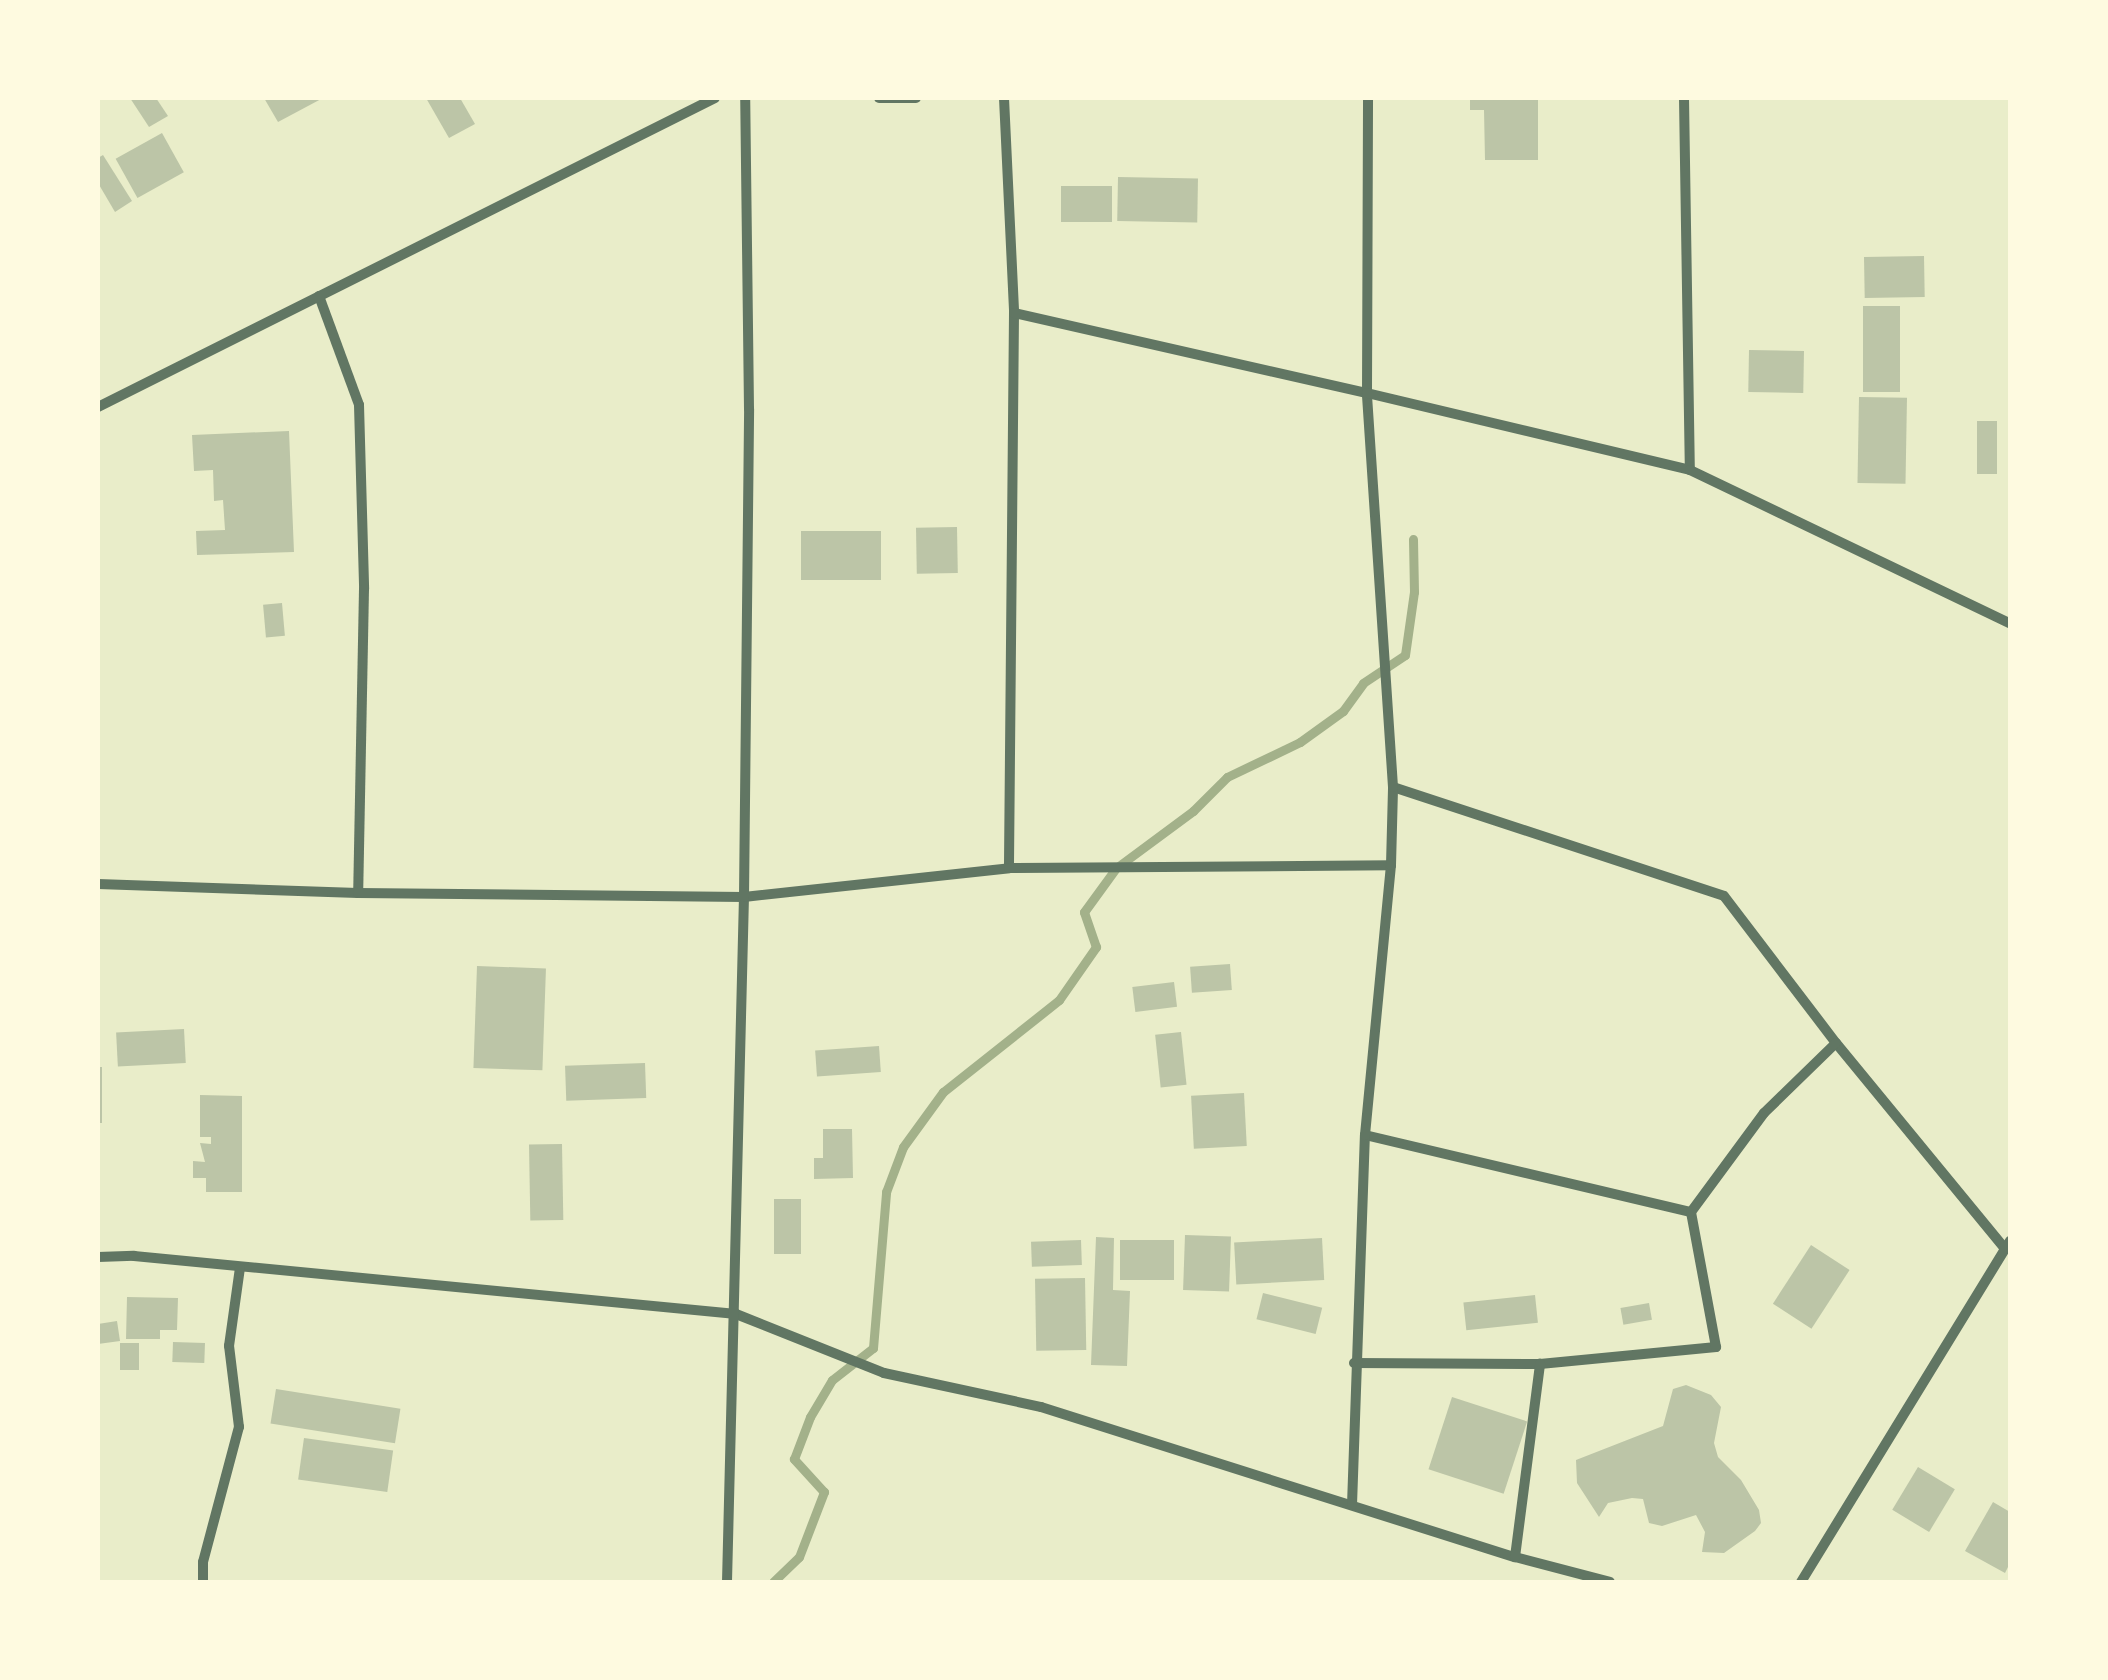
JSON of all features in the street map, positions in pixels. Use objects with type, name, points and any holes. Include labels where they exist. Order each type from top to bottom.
[{"type":"street","points":[[98,407],[715,98]]},
{"type":"street","points":[[727,1582],[744,897],[749,429],[745,98]]},
{"type":"street","points":[[879,98],[916,98]]},
{"type":"street","points":[[1004,98],[1014,313],[1009,868]]},
{"type":"street","points":[[1352,1504],[1364,1135],[1391,865],[1393,787],[1367,393],[1368,98]]},
{"type":"street","points":[[1684,98],[1690,470]]},
{"type":"street","points":[[319,296],[359,405],[364,589],[358,893]]},
{"type":"street","points":[[1014,313],[1690,470],[2010,624]]},
{"type":"street","points":[[1393,787],[1724,896],[1836,1043],[2008,1245],[1801,1582]]},
{"type":"street","points":[[98,884],[358,893],[744,897],[1009,868],[1391,865]]},
{"type":"street","points":[[1354,1363],[1540,1364],[1716,1346],[1691,1212],[1764,1114],[1836,1043]]},
{"type":"street","points":[[1364,1135],[1691,1212]]},
{"type":"street","points":[[98,1257],[134,1256],[736,1314],[884,1373],[1041,1407],[1514,1557],[1610,1582]]},
{"type":"street","points":[[204,1582],[203,1562],[239,1427],[229,1346],[240,1268]]},
{"type":"street","points":[[1514,1557],[1540,1364]]},
{"type":"building","points":[[130,98],[156,98],[168,116],[149,127]]},
{"type":"building","points":[[264,98],[323,98],[278,122]]},
{"type":"building","points":[[426,98],[460,98],[475,124],[449,138]]},
{"type":"building","points":[[1470,98],[1538,98],[1538,160],[1485,160],[1484,110],[1470,110]]},
{"type":"building","points":[[162,133],[184,172],[137,198],[116,159]]},
{"type":"building","points":[[103,155],[132,201],[115,212],[98,183],[98,158]]},
{"type":"building","points":[[1118,177],[1198,178],[1197,222],[1117,221]]},
{"type":"building","points":[[1061,186],[1112,186],[1112,222],[1061,222]]},
{"type":"building","points":[[1924,256],[1925,297],[1865,298],[1864,257]]},
{"type":"building","points":[[1863,306],[1900,306],[1900,392],[1863,392]]},
{"type":"building","points":[[1749,350],[1804,351],[1803,393],[1748,392]]},
{"type":"building","points":[[1859,397],[1907,398],[1905,484],[1857,483]]},
{"type":"building","points":[[1977,421],[1997,421],[1997,474],[1977,474]]},
{"type":"building","points":[[289,431],[294,552],[197,555],[196,531],[225,530],[223,500],[214,501],[213,470],[194,471],[192,435]]},
{"type":"building","points":[[957,527],[958,573],[917,574],[916,528]]},
{"type":"building","points":[[801,531],[881,531],[881,580],[801,580]]},
{"type":"building","points":[[282,603],[285,636],[266,638],[263,605]]},
{"type":"building","points":[[1230,964],[1232,990],[1192,993],[1190,967]]},
{"type":"building","points":[[477,966],[546,968],[542,1070],[473,1068]]},
{"type":"building","points":[[1174,982],[1177,1007],[1135,1012],[1132,987]]},
{"type":"building","points":[[184,1029],[186,1063],[118,1067],[116,1033]]},
{"type":"building","points":[[1181,1032],[1187,1085],[1161,1087],[1155,1035]]},
{"type":"building","points":[[879,1046],[881,1072],[817,1076],[815,1050]]},
{"type":"building","points":[[645,1063],[646,1098],[566,1101],[565,1066]]},
{"type":"building","points":[[98,1067],[102,1067],[102,1123],[98,1123]]},
{"type":"building","points":[[1244,1093],[1247,1146],[1194,1149],[1191,1096]]},
{"type":"building","points":[[200,1095],[242,1096],[242,1192],[206,1192],[206,1178],[193,1178],[193,1161],[205,1162],[200,1143],[211,1144],[211,1137],[200,1137]]},
{"type":"building","points":[[823,1129],[852,1129],[853,1178],[814,1179],[814,1158],[823,1158]]},
{"type":"building","points":[[562,1144],[563,1220],[530,1221],[529,1145]]},
{"type":"building","points":[[774,1199],[801,1199],[801,1254],[774,1254]]},
{"type":"building","points":[[1185,1235],[1231,1237],[1229,1292],[1183,1290]]},
{"type":"building","points":[[1096,1237],[1114,1238],[1113,1290],[1130,1291],[1127,1366],[1091,1365]]},
{"type":"building","points":[[1322,1238],[1324,1280],[1236,1285],[1234,1243]]},
{"type":"building","points":[[1081,1240],[1082,1265],[1032,1267],[1031,1242]]},
{"type":"building","points":[[1120,1240],[1174,1240],[1174,1280],[1120,1280]]},
{"type":"building","points":[[1811,1245],[1850,1270],[1811,1329],[1773,1304]]},
{"type":"building","points":[[1085,1278],[1086,1350],[1036,1351],[1035,1279]]},
{"type":"building","points":[[1263,1293],[1322,1308],[1316,1334],[1256,1319]]},
{"type":"building","points":[[1535,1295],[1538,1323],[1466,1330],[1463,1303]]},
{"type":"building","points":[[127,1297],[178,1298],[177,1330],[160,1330],[160,1339],[126,1339]]},
{"type":"building","points":[[1649,1303],[1652,1320],[1623,1325],[1620,1308]]},
{"type":"building","points":[[117,1321],[120,1341],[98,1344],[98,1324]]},
{"type":"building","points":[[173,1342],[205,1343],[204,1363],[172,1362]]},
{"type":"building","points":[[120,1343],[139,1343],[139,1370],[120,1370]]},
{"type":"building","points":[[1686,1385],[1711,1395],[1721,1407],[1714,1443],[1718,1457],[1741,1480],[1759,1510],[1761,1523],[1755,1531],[1724,1553],[1702,1552],[1705,1532],[1696,1515],[1662,1526],[1649,1523],[1643,1499],[1632,1498],[1608,1503],[1599,1517],[1577,1483],[1576,1460],[1663,1426],[1673,1389]]},
{"type":"building","points":[[276,1389],[400,1409],[395,1443],[271,1424]]},
{"type":"building","points":[[1452,1397],[1527,1421],[1504,1494],[1429,1469]]},
{"type":"building","points":[[304,1438],[393,1451],[387,1492],[298,1480]]},
{"type":"building","points":[[1918,1467],[1955,1489],[1929,1532],[1892,1510]]},
{"type":"building","points":[[1993,1502],[2010,1512],[2010,1563],[2005,1573],[1965,1551]]},
{"type":"waterway","points":[[773,1582],[799,1557],[824,1492],[794,1459],[810,1417],[832,1380],[873,1348],[886,1192],[903,1147],[943,1092],[1059,1000],[1096,947],[1084,912],[1116,868],[1193,811],[1227,777],[1300,742],[1343,711],[1363,683],[1405,655],[1414,592],[1413,539]]}]
